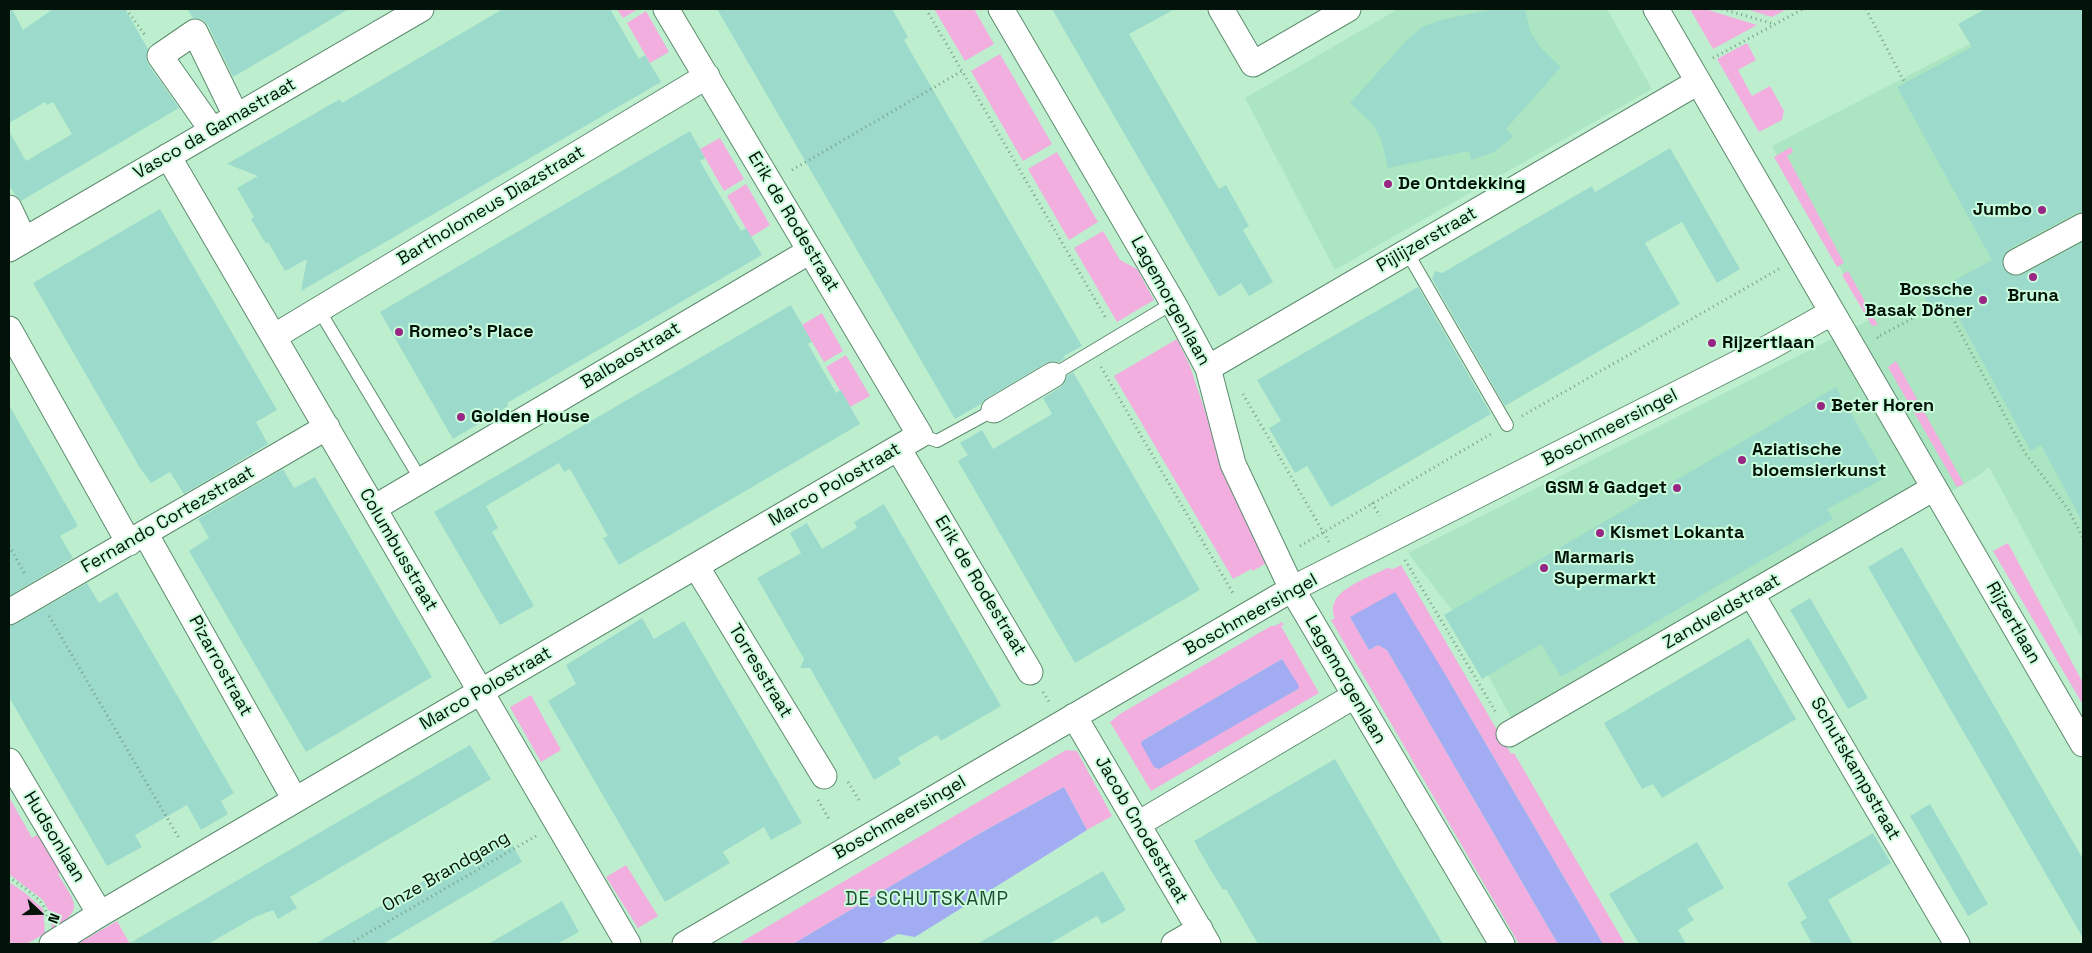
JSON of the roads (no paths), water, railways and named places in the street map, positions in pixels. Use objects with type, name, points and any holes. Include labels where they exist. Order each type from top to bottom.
[{"type":"street","name":"Vasco da Gamastraat","points":[[16,244],[420,9]]},
{"type":"street","name":"Erik de Rodestraat","points":[[666,9],[920,436]]},
{"type":"street","name":"Lagemorgenlaan","points":[[1001,9],[1173,303],[1208,368],[1233,464],[1292,589],[1502,944]]},
{"type":"street","points":[[1221,9],[1253,64],[1348,9]]},
{"type":"street","name":"Rijzertlaan","points":[[1656,9],[2083,744]]},
{"type":"street","points":[[212,130],[160,56],[195,32],[236,116]]},
{"type":"street","name":"Bartholomeus Diazstraat","points":[[275,336],[707,76]]},
{"type":"street","name":"Pijlijzerstraat","points":[[1208,368],[1408,252],[1694,76]]},
{"type":"street","name":"Columbusstraat","points":[[168,156],[275,336],[628,944]]},
{"type":"street","points":[[9,208],[16,244]]},
{"type":"street","points":[[2016,262],[2080,236]]},
{"type":"street","name":"Balbaostraat","points":[[374,508],[810,251]]},
{"type":"street","name":"Boschmeersingel","points":[[685,944],[1292,589],[1770,347],[1831,313]]},
{"type":"street","name":"Pizarrostraat","points":[[9,329],[295,800]]},
{"type":"street","points":[[994,410],[1053,375]]},
{"type":"street","name":"Fernando Cortezstraat","points":[[9,612],[327,427]]},
{"type":"street","name":"Marco Polostraat","points":[[54,943],[192,860],[920,436]]},
{"type":"street","name":"Erik de Rodestraat","points":[[898,448],[1030,672]]},
{"type":"street","name":"Zandveldstraat","points":[[1509,734],[1934,488]]},
{"type":"street","name":"Torresstraat","points":[[696,566],[824,776]]},
{"type":"street","name":"Schutskampstraat","points":[[1752,594],[1957,944]]},
{"type":"street","points":[[1138,824],[1354,696]]},
{"type":"street","name":"Jacob Cnodestraat","points":[[1068,720],[1138,824],[1204,937]]},
{"type":"street","name":"Hudsonlaan","points":[[9,761],[100,914]]},
{"type":"street","points":[[1174,944],[1204,937]]},
{"type":"lane","points":[[1408,252],[1506,425]]},
{"type":"lane","points":[[1053,375],[1173,303]]},
{"type":"lane","points":[[319,310],[421,480]]},
{"type":"lane","points":[[920,436],[937,441],[994,410]]},
{"type":"water","points":[[1395,592],[1603,944],[1558,944],[1387,650],[1378,645],[1369,650],[1350,617]]},
{"type":"water","points":[[1282,659],[1299,686],[1298,689],[1159,769],[1154,767],[1141,744],[1142,741]]},
{"type":"water","points":[[1064,787],[1087,830],[915,937],[898,934],[880,944],[793,944],[984,831]]},
{"type":"place","name":"De Ontdekking","points":[[1388,184]]},
{"type":"place","name":"Jumbo","points":[[2042,210]]},
{"type":"place","name":"Bruna","points":[[2033,277]]},
{"type":"place","name":"Bossche Basak Döner","points":[[1983,300]]},
{"type":"place","name":"Romeo's Place","points":[[399,332]]},
{"type":"place","name":"Rijzertlaan","points":[[1712,343]]},
{"type":"place","name":"Beter Horen","points":[[1821,406]]},
{"type":"place","name":"Golden House","points":[[461,417]]},
{"type":"place","name":"Aziatische bloemsierkunst","points":[[1742,460]]},
{"type":"place","name":"GSM & Gadget","points":[[1677,488]]},
{"type":"place","name":"Kismet Lokanta","points":[[1600,533]]},
{"type":"place","name":"Marmaris Supermarkt","points":[[1544,568]]},
{"type":"district","name":"DE SCHUTSKAMP","points":[[927,900]]}]
